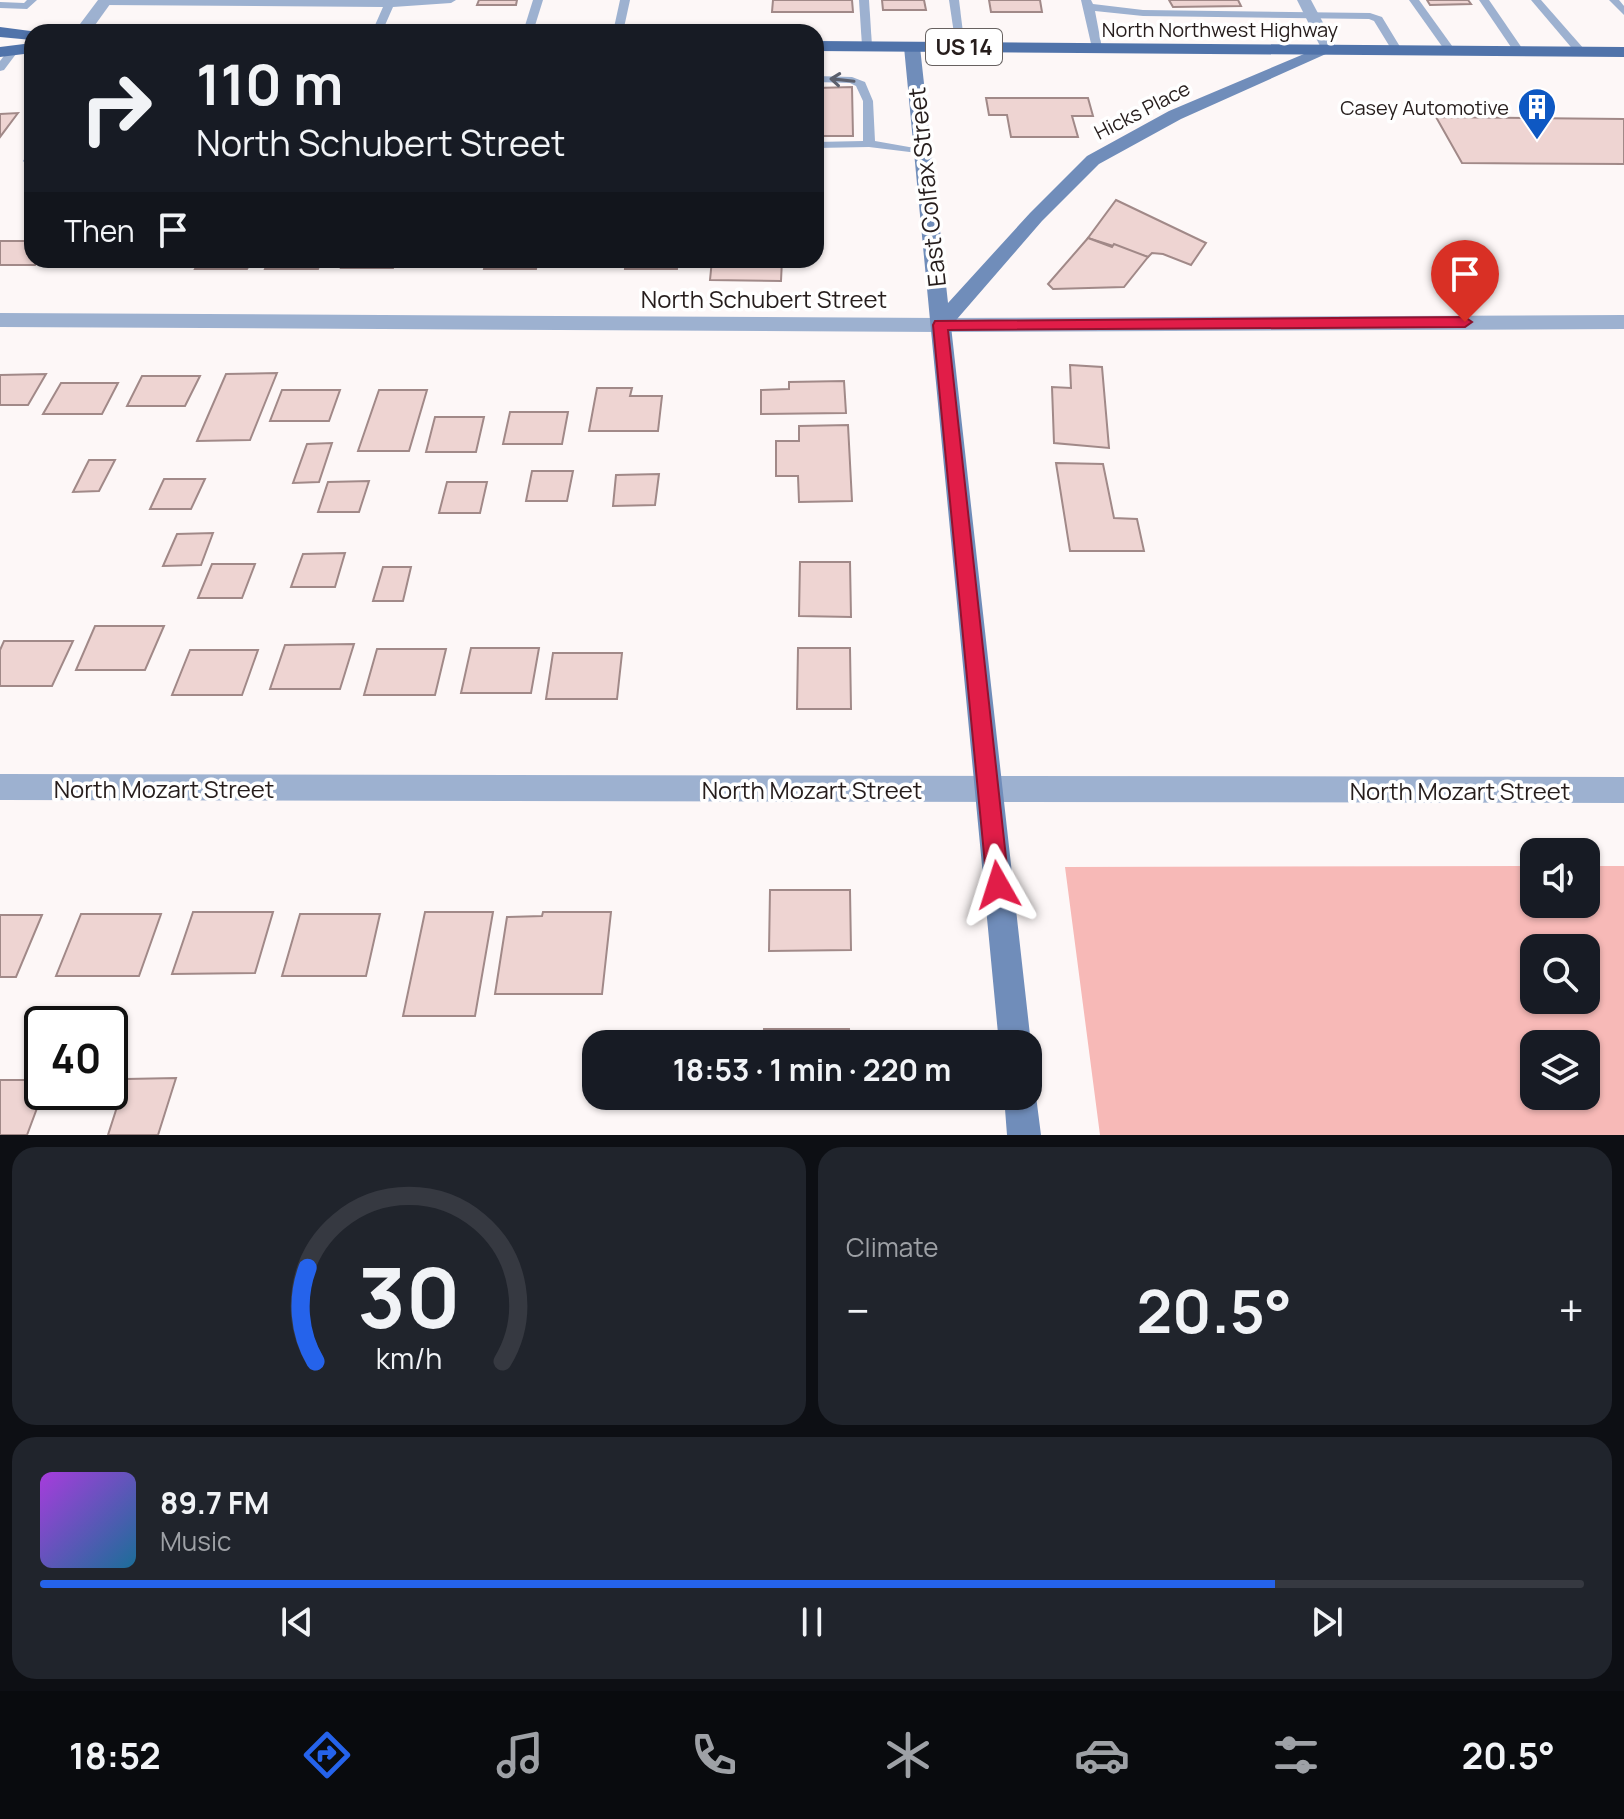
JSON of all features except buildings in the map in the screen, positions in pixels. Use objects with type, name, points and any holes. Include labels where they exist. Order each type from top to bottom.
[{"type":"main road","points":[[0,32],[24,34]]},
{"type":"main road","name":"North Northwest Highway","points":[[824,46],[1624,52]]},
{"type":"street","points":[[88,24],[105,1]]},
{"type":"street","points":[[1307,7],[1329,49]]},
{"type":"street","name":"East Colfax Street","points":[[912,47],[1014,1030]]},
{"type":"street","name":"Hicks Place","points":[[940,325],[1036,217],[1093,160],[1175,115],[1329,49]]},
{"type":"street","name":"North Schubert Street","points":[[0,320],[940,325],[1624,322]]},
{"type":"street","name":"North Mozart Street","points":[[0,787],[1624,790]]},
{"type":"street","points":[[1021,1110],[1024,1135]]},
{"type":"lane","points":[[0,5],[27,6],[32,0]]},
{"type":"lane","points":[[105,1],[451,0]]},
{"type":"lane","points":[[530,24],[538,0]]},
{"type":"lane","points":[[620,24],[625,0]]},
{"type":"lane","points":[[864,0],[867,46]]},
{"type":"lane","points":[[954,0],[961,47]]},
{"type":"lane","points":[[1150,0],[1155,13]]},
{"type":"lane","points":[[1414,0],[1450,50]]},
{"type":"lane","points":[[1484,0],[1519,51]]},
{"type":"lane","points":[[1536,0],[1580,51]]},
{"type":"lane","points":[[1614,0],[1624,12]]},
{"type":"lane","points":[[380,24],[390,2]]},
{"type":"lane","points":[[1097,48],[1088,4],[1155,13],[1307,7],[1370,16],[1378,19],[1397,50]]},
{"type":"lane","points":[[0,68],[7,51]]},
{"type":"lane","points":[[824,79],[852,80],[861,84],[868,101],[869,144]]},
{"type":"lane","points":[[824,145],[869,144],[922,152]]},
{"type":"shaded area","points":[[1520,866],[1520,918],[1600,918],[1600,866],[1624,866],[1624,1135],[1100,1135],[1065,867]]},
{"type":"place","name":"Casey Automotive","points":[[1537,141]]},
{"type":"route","points":[[998,885],[940,325],[1465,322]]}]
